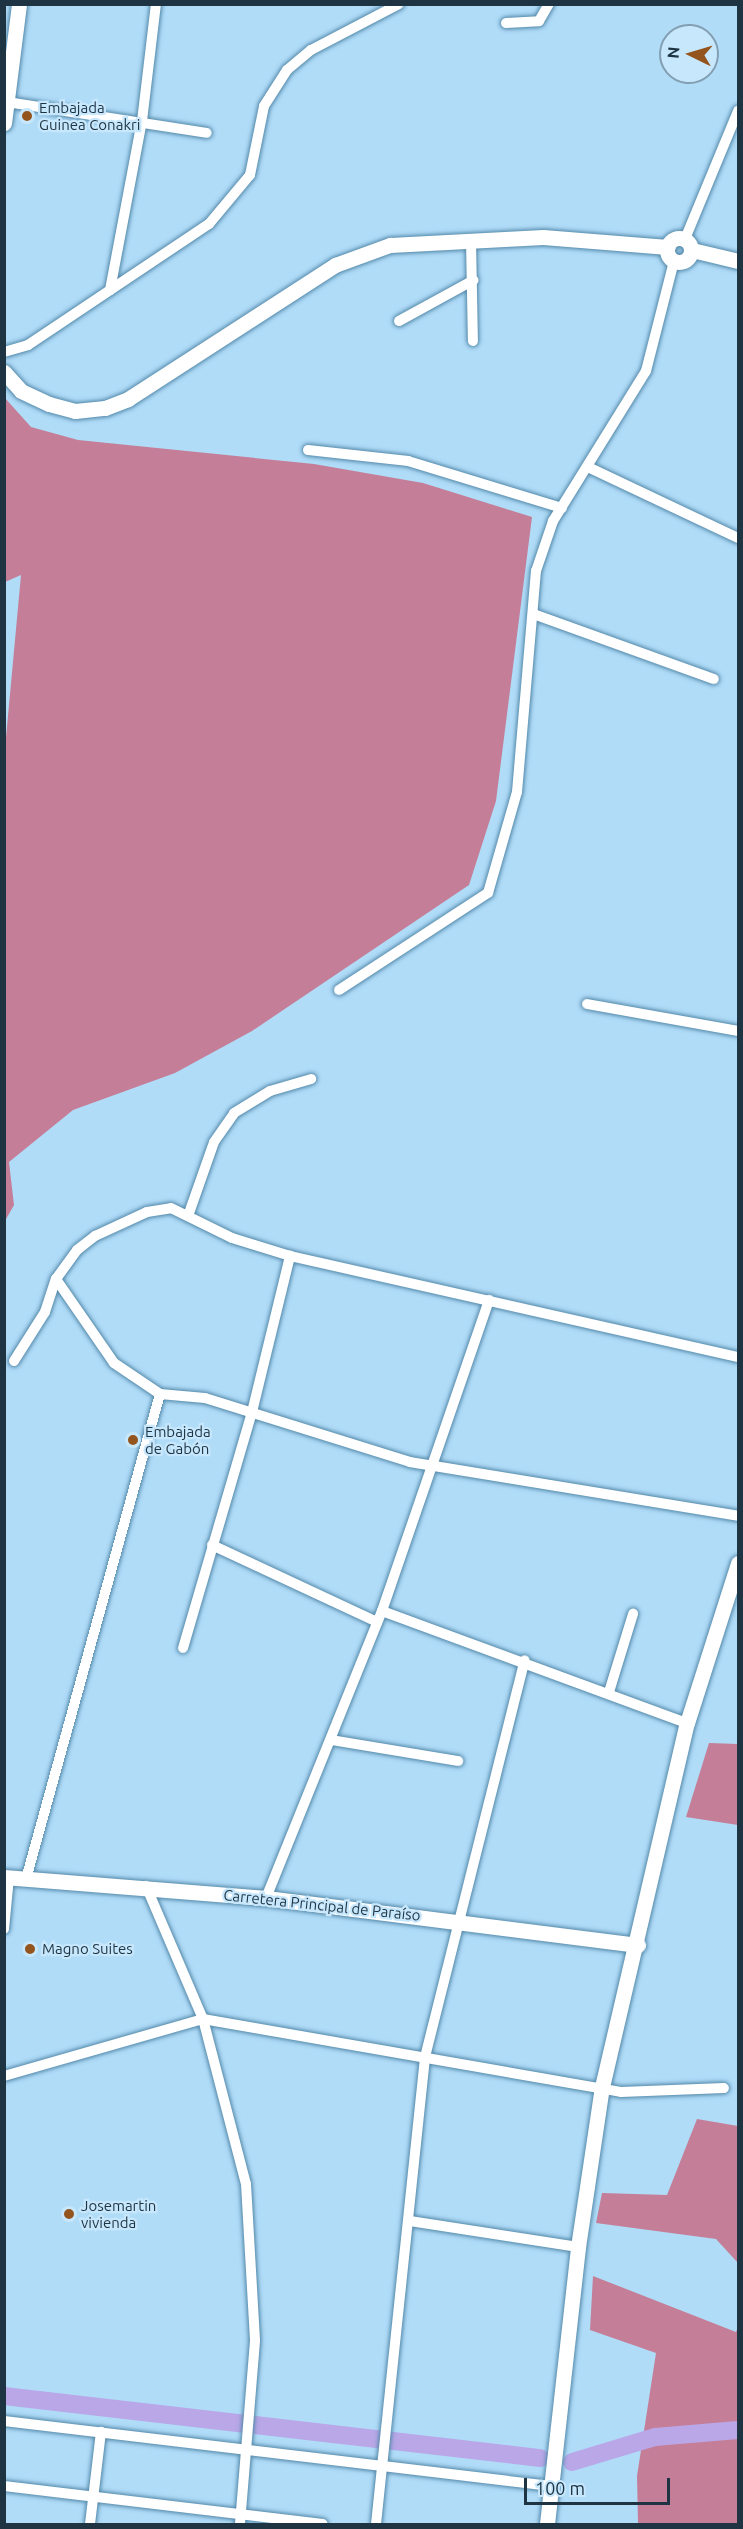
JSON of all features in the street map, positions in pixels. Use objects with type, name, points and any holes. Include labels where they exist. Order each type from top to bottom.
[{"type":"street","points":[[4,123],[19,4]]},
{"type":"street","points":[[110,290],[142,120],[156,4]]},
{"type":"street","points":[[4,352],[28,345],[209,225],[237,196],[256,157],[264,106],[287,70],[311,50],[399,4]]},
{"type":"street","points":[[506,23],[539,21],[549,4]]},
{"type":"street","points":[[8,102],[142,120],[207,133]]},
{"type":"street","points":[[674,261],[686,261],[688,244],[738,111]]},
{"type":"street","points":[[4,372],[26,394],[58,407],[86,411],[115,406],[335,265],[405,243],[567,237],[668,247]]},
{"type":"street","points":[[668,247],[673,240],[738,261]]},
{"type":"street","points":[[471,241],[474,280],[473,341]]},
{"type":"street","points":[[339,990],[488,892],[518,792],[536,615],[536,571],[562,508],[590,468],[646,371],[674,261],[668,247]]},
{"type":"street","points":[[399,321],[474,280]]},
{"type":"street","points":[[309,450],[408,461],[562,508]]},
{"type":"street","points":[[590,468],[738,538]]},
{"type":"street","points":[[536,615],[714,679]]},
{"type":"street","points":[[587,1004],[738,1031]]},
{"type":"street","points":[[188,1216],[224,1124],[270,1091],[310,1079]]},
{"type":"street","points":[[14,1361],[45,1312],[56,1279],[95,1236],[163,1208],[188,1216],[232,1238],[290,1256],[738,1357]]},
{"type":"street","points":[[183,1648],[252,1412],[290,1256]]},
{"type":"street","points":[[56,1279],[114,1363],[160,1394],[205,1398],[410,1462],[432,1463],[738,1516]]},
{"type":"street","points":[[266,1898],[382,1611],[489,1300]]},
{"type":"street","points":[[26,1879],[160,1394]]},
{"type":"street","points":[[212,1545],[377,1622]]},
{"type":"street","points":[[547,2524],[578,2247],[602,2086],[638,1945],[687,1723],[738,1563]]},
{"type":"street","points":[[382,1611],[525,1660],[687,1723]]},
{"type":"street","points":[[609,1692],[633,1614]]},
{"type":"street","points":[[376,2524],[380,2465],[410,2221],[425,2057],[456,1920],[525,1660]]},
{"type":"street","points":[[331,1740],[458,1761]]},
{"type":"street","points":[[4,1929],[7,1877]]},
{"type":"street","name":"Carretera Principal de Paraíso","points":[[7,1877],[147,1886],[266,1898],[456,1920],[638,1945]]},
{"type":"street","points":[[147,1886],[203,2019],[246,2184],[255,2341],[249,2450],[240,2519]]},
{"type":"street","points":[[4,2076],[203,2019],[651,2094],[724,2088]]},
{"type":"street","points":[[410,2221],[578,2247]]},
{"type":"street","points":[[4,2421],[550,2486]]},
{"type":"street","points":[[90,2524],[101,2432]]},
{"type":"street","points":[[4,2486],[94,2496],[240,2519],[324,2524]]},
{"type":"shaded area","points":[[5,398],[31,427],[78,440],[314,464],[423,483],[532,517],[496,801],[469,885],[252,1031],[175,1073],[73,1110],[9,1162],[14,1205],[5,1221],[4,759],[21,575],[5,582]]},
{"type":"shaded area","points":[[709,1743],[738,1744],[738,1825],[686,1817]]},
{"type":"shaded area","points":[[697,2119],[738,2126],[738,2263],[716,2239],[596,2223],[602,2193],[667,2195]]},
{"type":"shaded area","points":[[593,2276],[736,2332],[738,2327],[738,2524],[638,2524],[637,2476],[656,2353],[590,2330]]},
{"type":"waterway","points":[[4,2396],[540,2458]]},
{"type":"waterway","points":[[572,2462],[655,2437],[738,2430]]},
{"type":"place","name":"Embajada Guinea Conakri","points":[[27,116]]},
{"type":"place","name":"Embajada de Gabón","points":[[133,1440]]},
{"type":"place","name":"Magno Suites","points":[[30,1949]]},
{"type":"place","name":"Josemartin vivienda","points":[[69,2214]]}]
